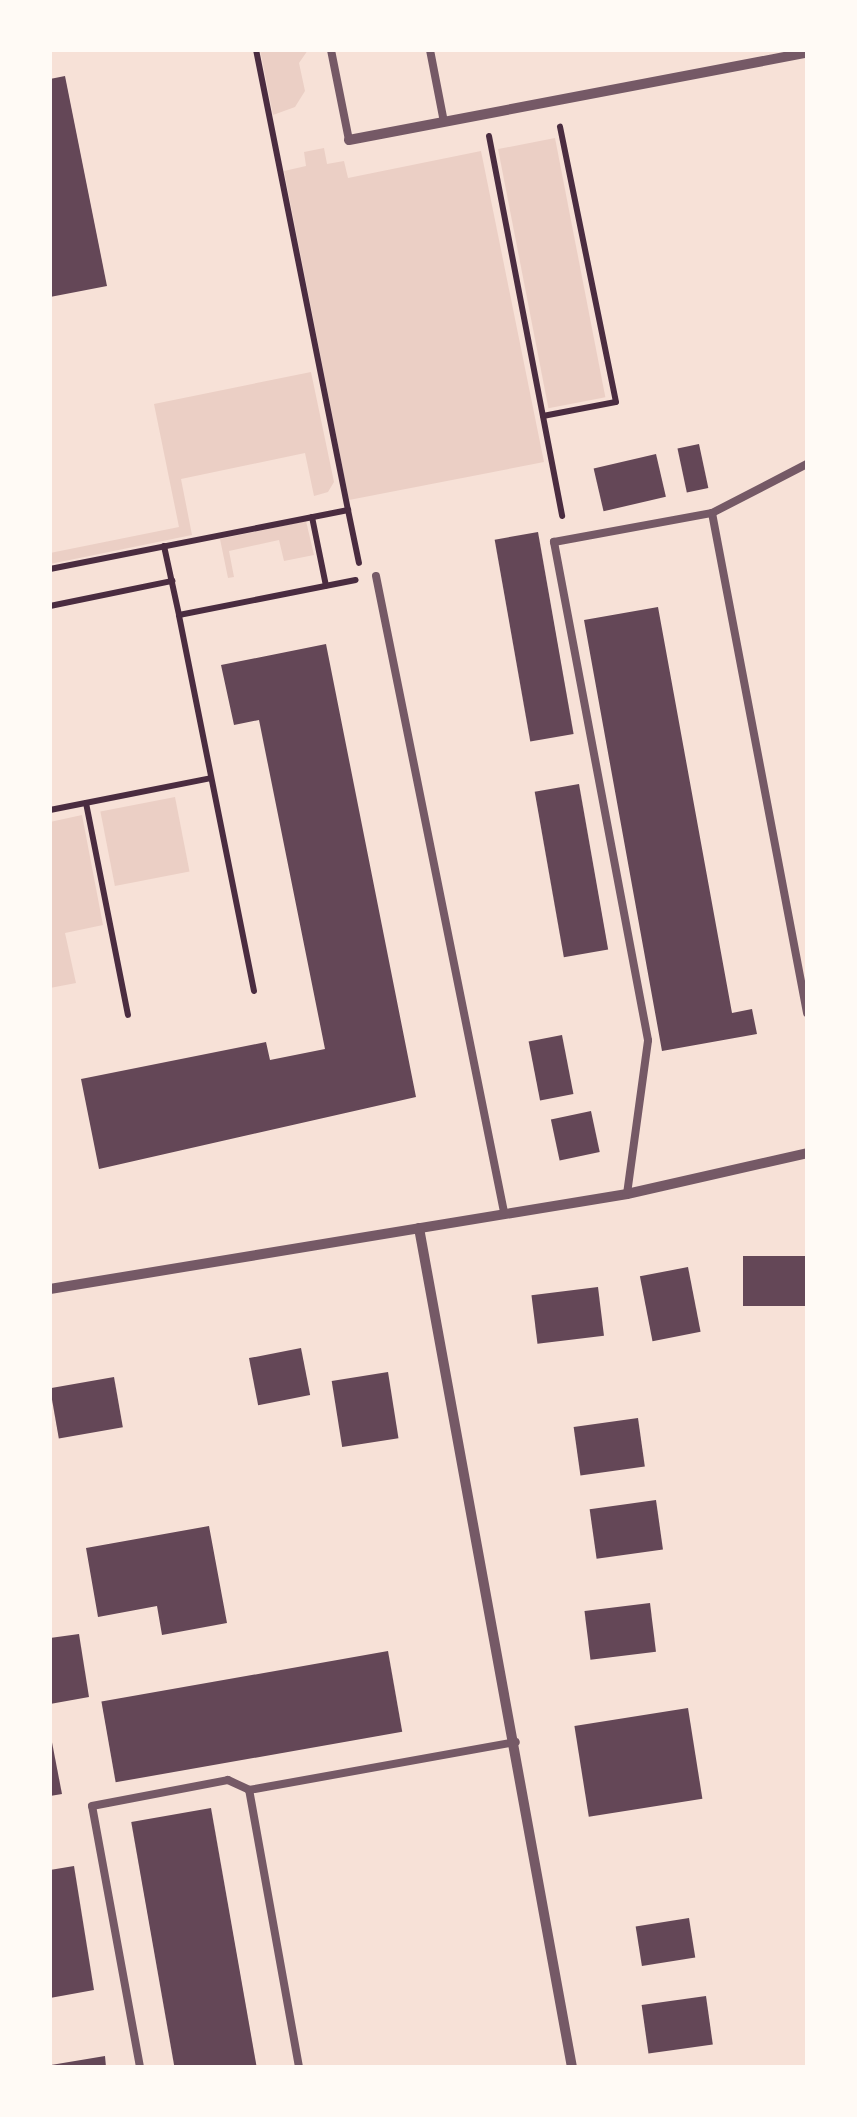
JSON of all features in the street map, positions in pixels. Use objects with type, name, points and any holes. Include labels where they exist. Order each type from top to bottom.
[{"type":"street","points":[[349,140],[807,53]]},
{"type":"street","points":[[50,1289],[627,1194],[807,1152]]},
{"type":"street","points":[[418,1228],[516,1742],[572,2067]]},
{"type":"lane","points":[[332,50],[349,140]]},
{"type":"lane","points":[[430,50],[444,122]]},
{"type":"lane","points":[[627,1194],[648,1040],[554,542],[712,512],[807,464]]},
{"type":"lane","points":[[712,512],[807,1013]]},
{"type":"lane","points":[[376,576],[504,1212]]},
{"type":"lane","points":[[140,2067],[92,1806],[228,1780],[249,1790],[516,1742]]},
{"type":"lane","points":[[249,1790],[299,2067]]},
{"type":"path","points":[[178,616],[362,578],[256,50]]},
{"type":"path","points":[[485,115],[566,540]]},
{"type":"path","points":[[543,416],[616,402],[563,127],[545,130]]},
{"type":"path","points":[[490,141],[509,137]]},
{"type":"path","points":[[50,570],[348,510]]},
{"type":"path","points":[[312,517],[326,586]]},
{"type":"path","points":[[164,546],[254,990]]},
{"type":"path","points":[[50,606],[172,581]]},
{"type":"path","points":[[50,810],[211,778]]},
{"type":"path","points":[[86,803],[128,1015]]},
{"type":"shaded area","points":[[260,50],[308,50],[299,63],[305,91],[295,107],[273,115]]},
{"type":"shaded area","points":[[555,138],[605,397],[548,408],[498,149]]},
{"type":"shaded area","points":[[324,148],[327,164],[344,161],[348,178],[481,151],[544,462],[349,500],[284,171],[306,166],[304,152]]},
{"type":"shaded area","points":[[311,372],[334,482],[328,492],[314,496],[305,453],[181,479],[192,535],[50,564],[50,553],[179,527],[154,404]]},
{"type":"shaded area","points":[[306,521],[314,555],[284,561],[279,540],[229,551],[234,577],[228,578],[220,539]]},
{"type":"shaded area","points":[[175,797],[190,872],[115,886],[100,812]]},
{"type":"shaded area","points":[[82,815],[103,925],[65,933],[76,983],[50,988],[50,822]]},
{"type":"building","points":[[65,76],[107,286],[50,297],[50,79]]},
{"type":"building","points":[[699,444],[708,488],[687,493],[677,449]]},
{"type":"building","points":[[656,454],[666,497],[604,511],[594,468]]},
{"type":"building","points":[[538,532],[574,734],[530,742],[495,540]]},
{"type":"building","points":[[658,607],[732,1013],[752,1009],[757,1034],[662,1051],[584,620]]},
{"type":"building","points":[[326,644],[416,1097],[99,1169],[81,1079],[266,1042],[270,1060],[325,1049],[259,720],[234,725],[221,665]]},
{"type":"building","points":[[579,784],[608,949],[564,957],[535,792]]},
{"type":"building","points":[[562,1035],[573,1094],[540,1100],[529,1041]]},
{"type":"building","points":[[591,1111],[600,1152],[560,1161],[551,1120]]},
{"type":"building","points":[[743,1256],[807,1256],[807,1306],[743,1306]]},
{"type":"building","points":[[688,1267],[701,1332],[652,1341],[640,1276]]},
{"type":"building","points":[[598,1287],[604,1336],[537,1344],[531,1295]]},
{"type":"building","points":[[301,1348],[310,1395],[258,1405],[249,1358]]},
{"type":"building","points":[[388,1372],[398,1438],[342,1447],[332,1381]]},
{"type":"building","points":[[114,1377],[123,1427],[59,1439],[50,1388]]},
{"type":"building","points":[[638,1418],[645,1467],[580,1476],[574,1427]]},
{"type":"building","points":[[656,1500],[663,1550],[597,1559],[590,1509]]},
{"type":"building","points":[[209,1526],[227,1623],[162,1635],[157,1606],[98,1617],[86,1548]]},
{"type":"building","points":[[650,1603],[656,1652],[590,1660],[584,1611]]},
{"type":"building","points":[[79,1634],[89,1697],[50,1704],[50,1638]]},
{"type":"building","points":[[388,1651],[402,1732],[116,1782],[101,1702]]},
{"type":"building","points":[[688,1708],[702,1799],[589,1817],[574,1726]]},
{"type":"building","points":[[50,1732],[62,1794],[50,1796]]},
{"type":"building","points":[[211,1808],[257,2067],[174,2067],[131,1822]]},
{"type":"building","points":[[74,1866],[94,1990],[50,1998],[50,1870]]},
{"type":"building","points":[[689,1918],[695,1958],[642,1966],[636,1926]]},
{"type":"building","points":[[706,1996],[713,2045],[648,2054],[642,2005]]},
{"type":"building","points":[[105,2056],[106,2067],[51,2067],[51,2065]]}]
